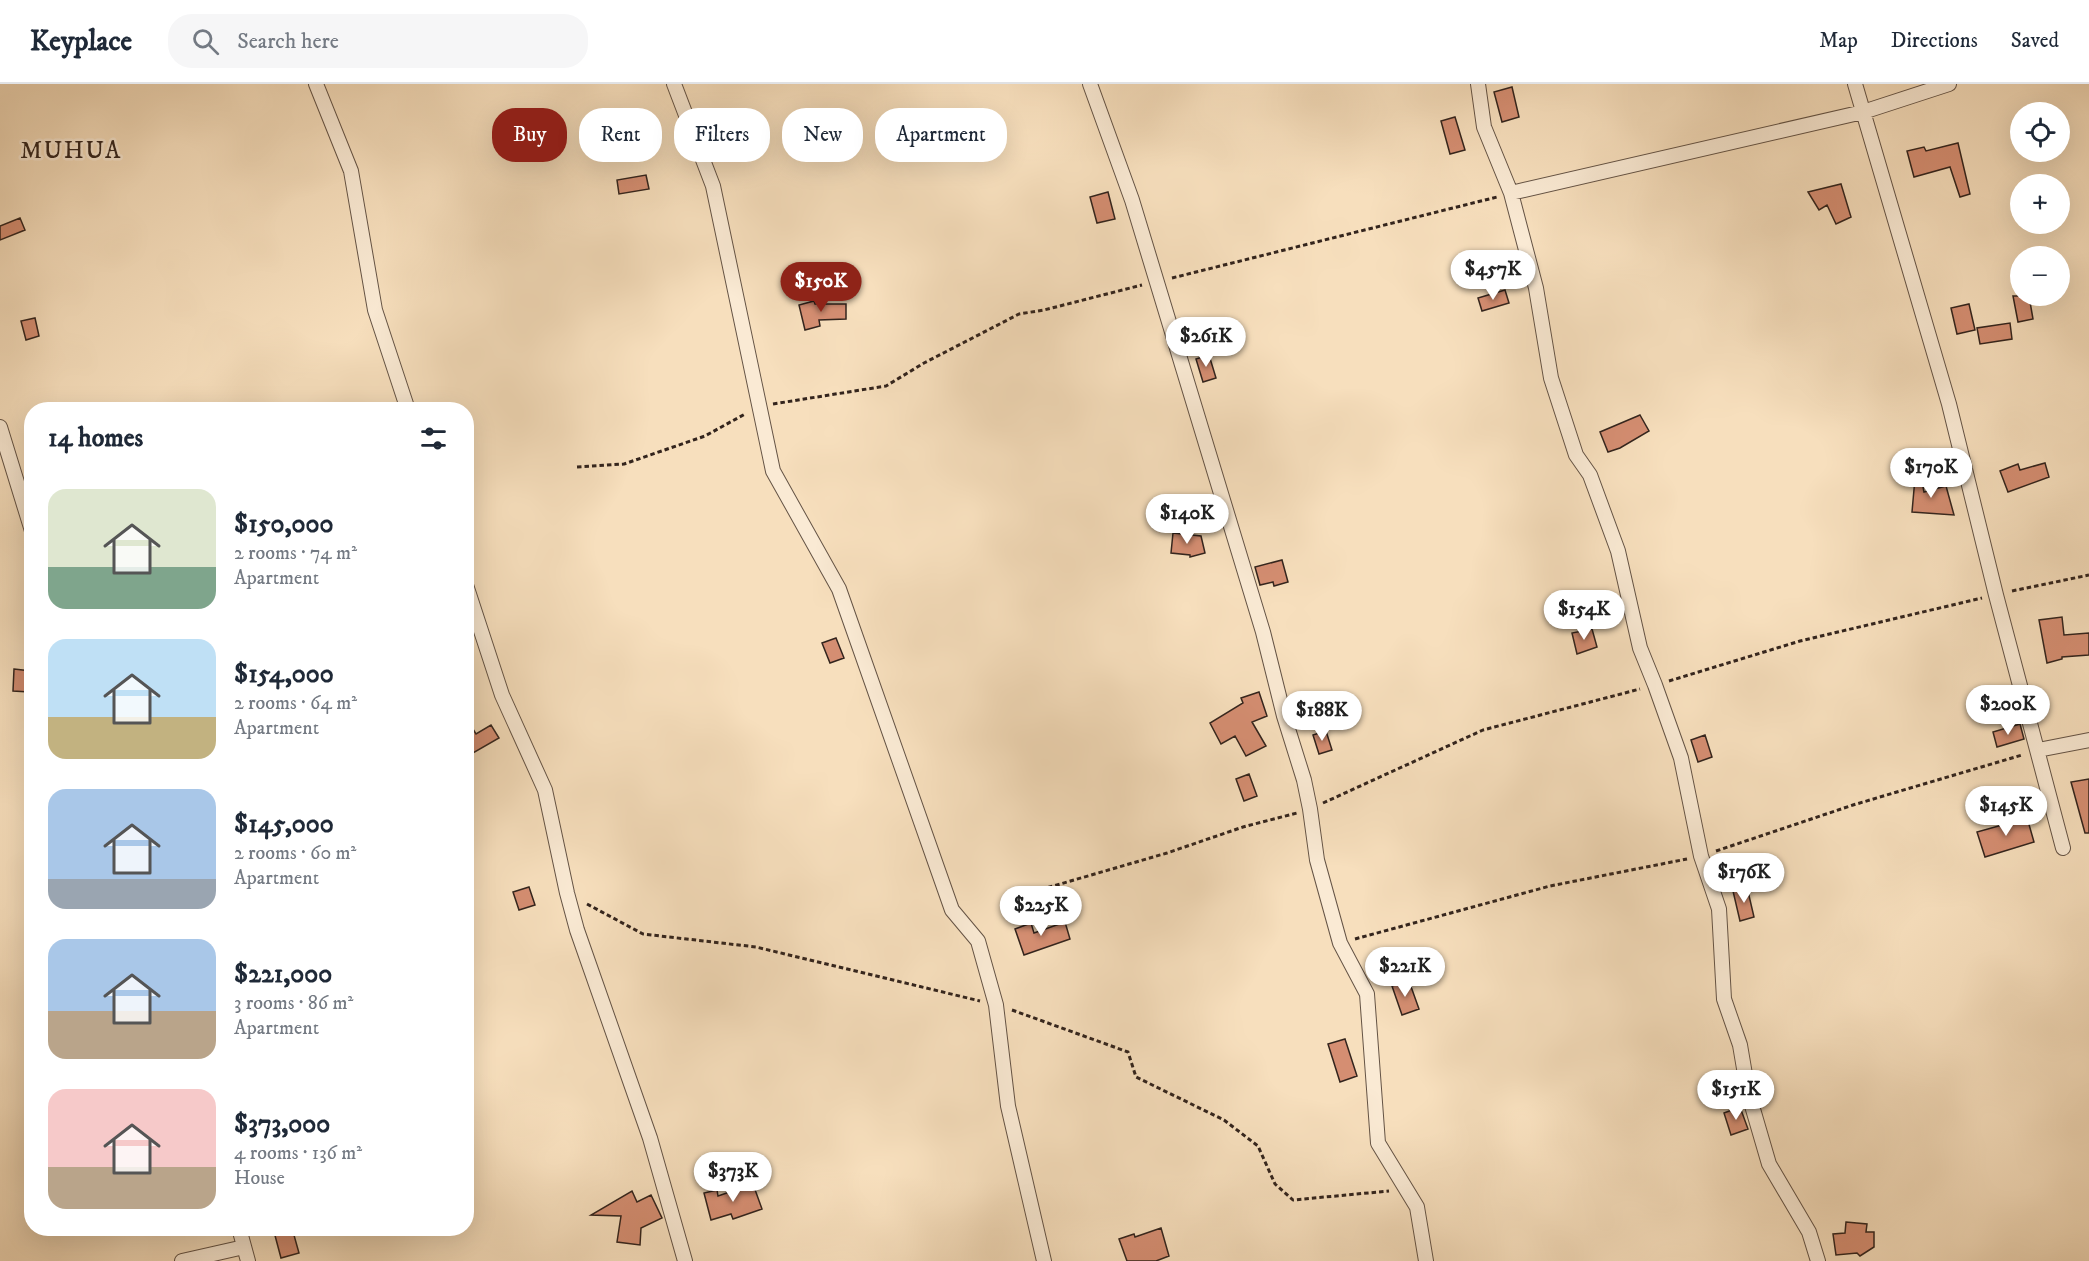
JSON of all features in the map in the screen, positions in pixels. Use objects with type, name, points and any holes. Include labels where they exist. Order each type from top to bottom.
[{"type":"street","points":[[316,84],[351,171],[375,310],[405,402]]},
{"type":"street","points":[[674,84],[713,186],[773,471],[839,589],[952,910],[978,941],[996,1005],[1008,1106],[1044,1261]]},
{"type":"street","points":[[1090,84],[1131,200],[1263,632],[1284,716],[1304,780],[1317,860],[1340,943],[1367,994],[1378,1143],[1417,1207],[1425,1261]]},
{"type":"street","points":[[1478,84],[1484,127],[1511,193],[1536,288],[1551,378],[1576,455],[1590,475],[1618,551],[1640,648],[1681,758],[1701,856],[1719,909],[1724,999],[1740,1046],[1748,1092],[1769,1164],[1809,1232],[1818,1261]]},
{"type":"street","points":[[1856,84],[1949,404],[1996,595],[2063,848]]},
{"type":"street","points":[[1511,193],[1863,112],[1949,84]]},
{"type":"street","points":[[0,427],[24,505]]},
{"type":"street","points":[[474,609],[502,695],[545,790],[577,930],[650,1138],[685,1261]]},
{"type":"street","points":[[2038,750],[2089,740]]},
{"type":"street","points":[[241,1236],[248,1261]]},
{"type":"street","points":[[182,1261],[244,1247]]},
{"type":"path","points":[[577,467],[624,464],[705,436],[759,406],[886,386],[924,363],[1019,314],[1044,310],[1511,193]]},
{"type":"path","points":[[1012,898],[1167,853],[1243,827],[1310,809],[1483,730],[1655,685],[1800,641],[2089,574]]},
{"type":"building","points":[[1512,87],[1519,117],[1502,122],[1494,92]]},
{"type":"building","points":[[1455,117],[1465,150],[1450,154],[1441,121]]},
{"type":"building","points":[[1958,143],[1970,194],[1960,197],[1950,167],[1914,177],[1907,151],[1924,147],[1926,151]]},
{"type":"building","points":[[646,175],[649,189],[619,194],[617,180]]},
{"type":"building","points":[[1841,184],[1851,217],[1836,224],[1827,205],[1819,210],[1808,192]]},
{"type":"building","points":[[1108,192],[1115,219],[1097,223],[1090,197]]},
{"type":"building","points":[[20,218],[25,230],[0,240],[0,226]]},
{"type":"building","points":[[1505,290],[1509,303],[1482,311],[1478,298]]},
{"type":"building","points":[[814,301],[815,304],[846,304],[846,319],[819,320],[820,326],[805,330],[799,305]]},
{"type":"building","points":[[1969,304],[1975,330],[1957,334],[1951,308]]},
{"type":"building","points":[[2015,306],[2031,306],[2033,319],[2018,322]]},
{"type":"building","points":[[35,318],[39,336],[26,340],[21,321]]},
{"type":"building","points":[[2010,323],[2012,339],[1980,344],[1977,328]]},
{"type":"building","points":[[1209,355],[1216,378],[1203,382],[1196,359]]},
{"type":"building","points":[[1640,415],[1649,431],[1620,448],[1608,452],[1600,432]]},
{"type":"building","points":[[2045,463],[2049,477],[2008,492],[2000,471],[2018,464],[2020,470]]},
{"type":"building","points":[[1919,466],[1924,492],[1946,486],[1954,515],[1912,512],[1916,467]]},
{"type":"building","points":[[1173,533],[1201,536],[1205,553],[1190,557],[1190,555],[1171,553]]},
{"type":"building","points":[[1282,560],[1288,582],[1274,586],[1273,582],[1260,585],[1255,567]]},
{"type":"building","points":[[2062,617],[2064,635],[2089,633],[2089,655],[2062,657],[2062,659],[2047,663],[2039,620]]},
{"type":"building","points":[[1592,629],[1597,647],[1577,654],[1572,633]]},
{"type":"building","points":[[836,638],[844,658],[830,663],[822,643]]},
{"type":"building","points":[[14,669],[24,670],[24,692],[13,691]]},
{"type":"building","points":[[1259,692],[1267,716],[1252,722],[1266,746],[1246,756],[1235,736],[1221,744],[1210,723],[1243,703],[1241,698]]},
{"type":"building","points":[[2020,724],[2024,739],[1997,747],[1993,732]]},
{"type":"building","points":[[491,725],[499,738],[474,752],[474,731],[476,734]]},
{"type":"building","points":[[1326,731],[1332,750],[1319,754],[1313,735]]},
{"type":"building","points":[[1705,735],[1712,757],[1698,762],[1691,740]]},
{"type":"building","points":[[1249,774],[1257,796],[1244,801],[1236,779]]},
{"type":"building","points":[[2089,779],[2089,833],[2085,833],[2071,782]]},
{"type":"building","points":[[2026,814],[2034,842],[1985,857],[1977,832],[2013,822],[2012,819]]},
{"type":"building","points":[[529,887],[535,905],[519,910],[513,892]]},
{"type":"building","points":[[1747,887],[1754,917],[1740,921],[1733,891]]},
{"type":"building","points":[[1065,922],[1070,939],[1024,955],[1015,929],[1031,923],[1034,933]]},
{"type":"building","points":[[1409,981],[1419,1009],[1402,1015],[1392,986]]},
{"type":"building","points":[[1345,1039],[1357,1076],[1340,1082],[1328,1044]]},
{"type":"building","points":[[1740,1107],[1748,1129],[1731,1135],[1724,1113]]},
{"type":"building","points":[[753,1184],[762,1209],[733,1219],[731,1214],[711,1220],[704,1193],[717,1190],[718,1196]]},
{"type":"building","points":[[632,1191],[637,1202],[651,1195],[662,1218],[641,1228],[640,1245],[617,1242],[621,1216],[591,1215]]},
{"type":"building","points":[[1846,1222],[1867,1224],[1866,1232],[1874,1232],[1874,1247],[1860,1256],[1857,1253],[1836,1255],[1833,1234],[1845,1233]]},
{"type":"building","points":[[1161,1228],[1169,1256],[1156,1261],[1127,1261],[1119,1239],[1134,1234],[1135,1237]]},
{"type":"building","points":[[275,1236],[294,1236],[299,1253],[281,1258]]},
{"type":"district","name":"MUHUA","points":[[71,151]]}]
